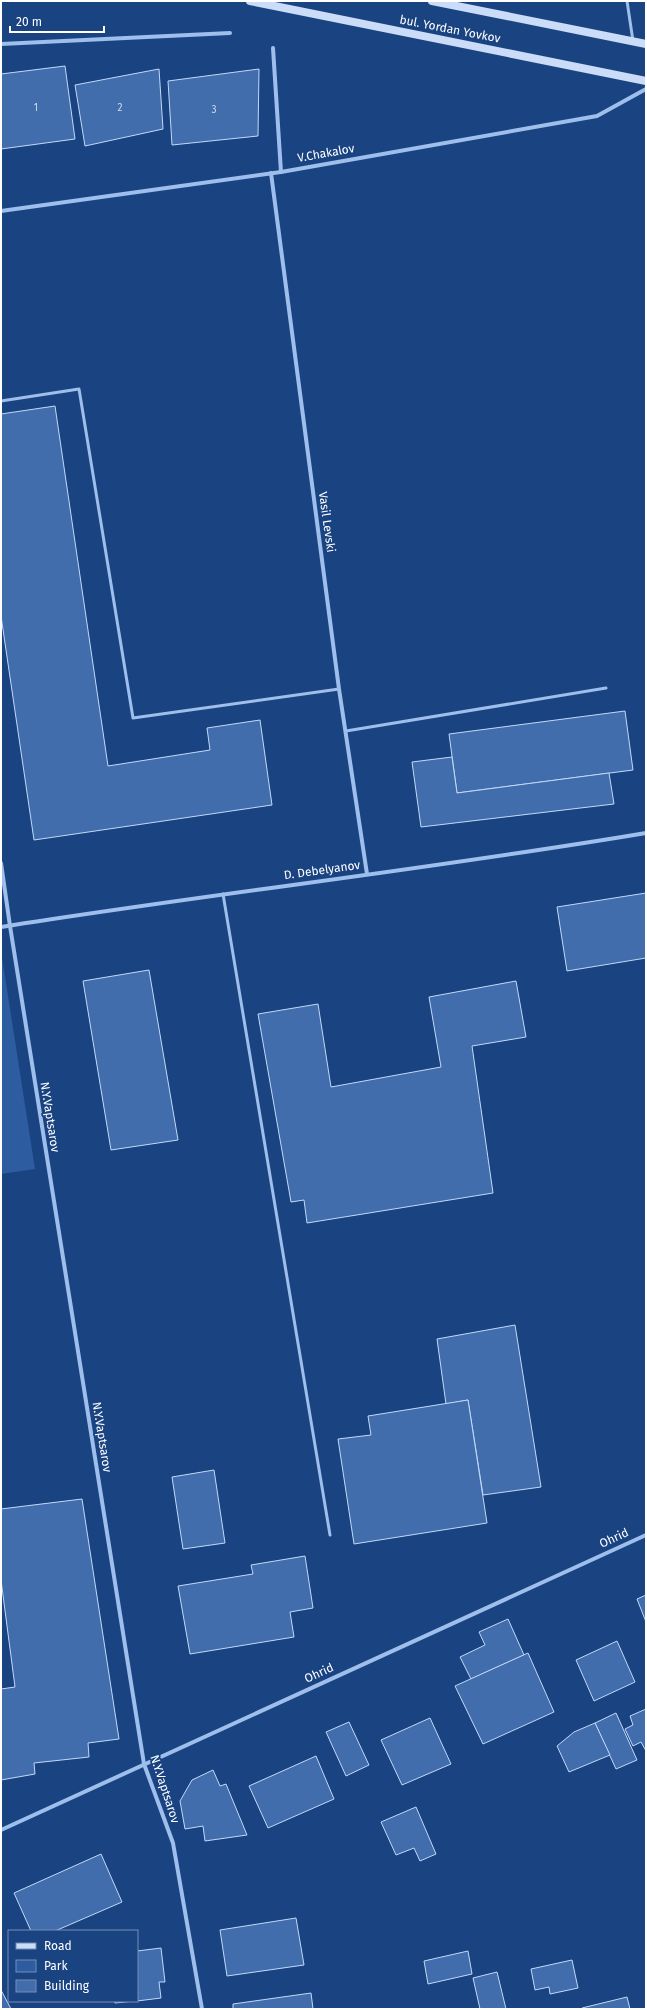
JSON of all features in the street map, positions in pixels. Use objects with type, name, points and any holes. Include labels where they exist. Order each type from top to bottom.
[{"type":"street","name":"bul. Yordan Yovkov","points":[[250,1],[646,81]]},
{"type":"street","name":"bul. Yordan Yovkov","points":[[432,1],[646,44]]},
{"type":"street","points":[[1,44],[230,34]]},
{"type":"street","points":[[273,48],[281,172]]},
{"type":"street","name":"V.Chakalov","points":[[1,211],[281,172],[597,116],[646,88]]},
{"type":"street","name":"Vasil Levski","points":[[271,173],[339,689],[367,874]]},
{"type":"street","name":"D. Debelyanov","points":[[1,927],[223,894],[520,854],[646,833]]},
{"type":"street","name":"N.Y.Vaptsarov","points":[[1,863],[144,1764],[172,1843],[202,2009]]},
{"type":"street","name":"Ohrid","points":[[1,1830],[646,1535]]},
{"type":"lane","points":[[627,1],[633,42]]},
{"type":"lane","points":[[1,401],[79,389],[133,718],[339,689]]},
{"type":"lane","points":[[346,731],[606,688]]},
{"type":"lane","points":[[223,894],[330,1535]]},
{"type":"green space","points":[[1,951],[35,1169],[1,1174]]},
{"type":"building","points":[[65,66],[75,139],[1,149],[1,74]]},
{"type":"building","points":[[159,69],[163,129],[85,146],[75,85]]},
{"type":"building","points":[[259,69],[258,136],[172,145],[168,81]]},
{"type":"building","points":[[55,406],[108,766],[210,750],[207,728],[260,720],[272,805],[34,840],[1,616],[1,414]]},
{"type":"building","points":[[625,711],[633,770],[457,793],[449,734]]},
{"type":"building","points":[[452,757],[457,793],[609,773],[614,804],[421,827],[412,762]]},
{"type":"building","points":[[646,893],[646,958],[567,971],[557,907]]},
{"type":"building","points":[[149,970],[178,1140],[111,1150],[83,981]]},
{"type":"building","points":[[516,981],[526,1037],[472,1046],[493,1193],[307,1223],[304,1200],[291,1202],[258,1014],[318,1004],[331,1087],[441,1067],[429,997]]},
{"type":"building","points":[[515,1325],[541,1487],[483,1495],[468,1400],[446,1404],[437,1339]]},
{"type":"building","points":[[468,1400],[487,1523],[354,1544],[338,1439],[371,1435],[368,1416]]},
{"type":"building","points":[[214,1470],[225,1543],[183,1549],[172,1477]]},
{"type":"building","points":[[82,1499],[119,1739],[88,1743],[89,1757],[34,1763],[35,1774],[1,1780],[1,1689],[15,1687],[1,1580],[1,1509]]},
{"type":"building","points":[[305,1556],[313,1608],[290,1612],[294,1637],[190,1654],[178,1586],[253,1574],[251,1565]]},
{"type":"building","points":[[646,1595],[646,1622],[637,1599]]},
{"type":"building","points":[[508,1619],[524,1655],[471,1679],[460,1657],[485,1645],[479,1632]]},
{"type":"building","points":[[617,1641],[635,1682],[594,1701],[576,1660]]},
{"type":"building","points":[[528,1653],[554,1712],[483,1744],[455,1686]]},
{"type":"building","points":[[646,1709],[646,1751],[641,1742],[633,1746],[625,1729],[633,1725],[630,1716]]},
{"type":"building","points":[[616,1713],[637,1760],[616,1769],[595,1723]]},
{"type":"building","points":[[430,1718],[451,1764],[402,1785],[381,1740]]},
{"type":"building","points":[[349,1722],[369,1765],[346,1776],[326,1732]]},
{"type":"building","points":[[595,1723],[610,1755],[569,1772],[557,1746],[574,1732]]},
{"type":"building","points":[[316,1756],[334,1799],[268,1828],[249,1786]]},
{"type":"building","points":[[213,1770],[220,1786],[226,1784],[247,1835],[205,1841],[203,1826],[185,1829],[180,1801],[192,1780]]},
{"type":"building","points":[[416,1807],[436,1854],[420,1861],[414,1848],[396,1855],[381,1822]]},
{"type":"building","points":[[101,1854],[122,1902],[57,1930],[31,1930],[14,1893]]},
{"type":"building","points":[[296,1918],[304,1965],[227,1976],[220,1930]]},
{"type":"building","points":[[161,1948],[165,1982],[159,1982],[161,1998],[138,2001],[138,1951]]},
{"type":"building","points":[[468,1951],[472,1974],[428,1984],[424,1961]]},
{"type":"building","points":[[572,1960],[578,1988],[550,1994],[549,1987],[535,1990],[531,1969]]},
{"type":"building","points":[[497,1972],[506,2009],[480,2009],[473,1978]]},
{"type":"building","points":[[1,1990],[11,2009],[1,2009]]},
{"type":"building","points":[[311,1993],[313,2009],[233,2009],[233,2004]]},
{"type":"building","points":[[627,1997],[630,2009],[582,2009],[582,2008]]}]
